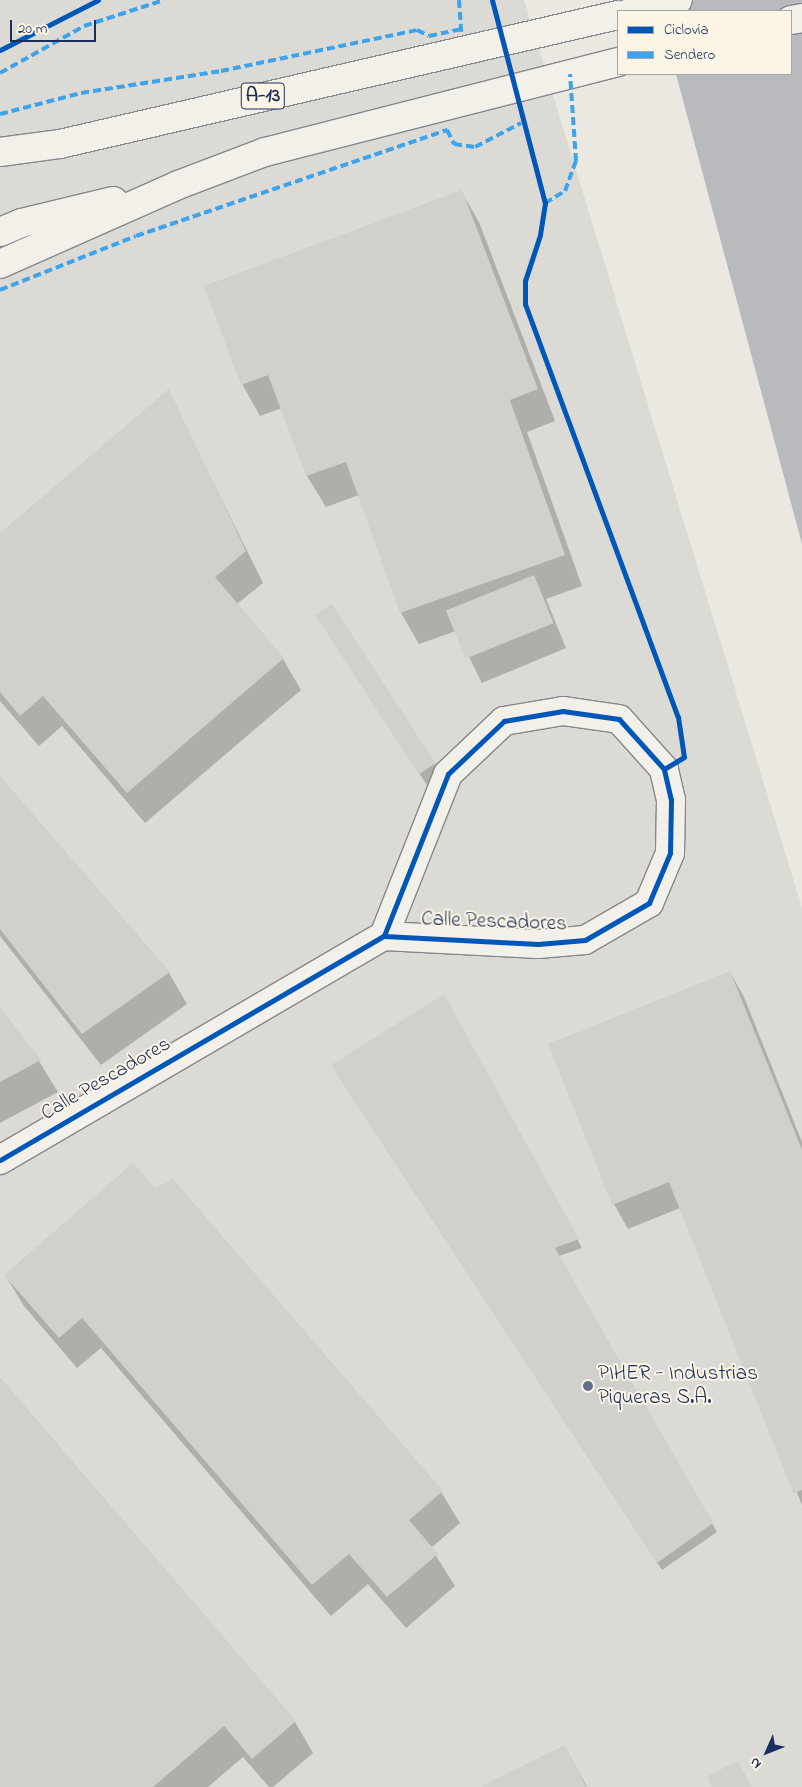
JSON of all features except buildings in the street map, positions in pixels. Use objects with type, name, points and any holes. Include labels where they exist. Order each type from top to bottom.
[{"type":"main road","points":[[636,10],[678,0]]},
{"type":"main road","name":"A-13","points":[[0,171],[60,144],[388,67],[466,52],[617,15]]},
{"type":"main road","points":[[0,264],[178,185],[265,152],[617,62]]},
{"type":"main road","points":[[0,152],[60,144]]},
{"type":"main road","points":[[0,232],[21,223],[178,185]]},
{"type":"main road","name":"Calle Pescadores","points":[[0,1160],[384,936],[538,944],[585,940],[625,917],[649,902],[670,853],[671,800],[664,769],[619,719],[563,711],[504,721],[448,774],[384,936]]},
{"type":"shaded area","points":[[0,0],[524,0],[802,908],[802,1787],[0,1787]]},
{"type":"shaded area","points":[[656,0],[802,0],[802,544],[676,75],[792,75],[792,10],[659,10]]},
{"type":"marked path","points":[[0,73],[84,26],[164,0]]},
{"type":"marked path","points":[[459,0],[461,32]]},
{"type":"marked path","points":[[0,114],[81,93],[221,71],[417,30],[429,36],[461,29]]},
{"type":"marked path","points":[[545,203],[565,191],[576,161],[570,74]]},
{"type":"marked path","points":[[0,290],[136,236],[447,130],[454,144],[475,147],[521,123]]},
{"type":"cycle path","points":[[0,50],[98,0]]},
{"type":"cycle path","points":[[492,0],[545,203],[540,235],[525,281],[525,304],[678,717],[684,757],[664,769]]},
{"type":"cycle path","points":[[0,1160],[384,936],[538,944],[585,940],[649,903],[670,853],[671,800],[664,769],[619,719],[563,711],[504,721],[448,774],[384,936]]},
{"type":"place","name":"PIHER - Industrias Piqueras S.A.","points":[[588,1386]]}]
